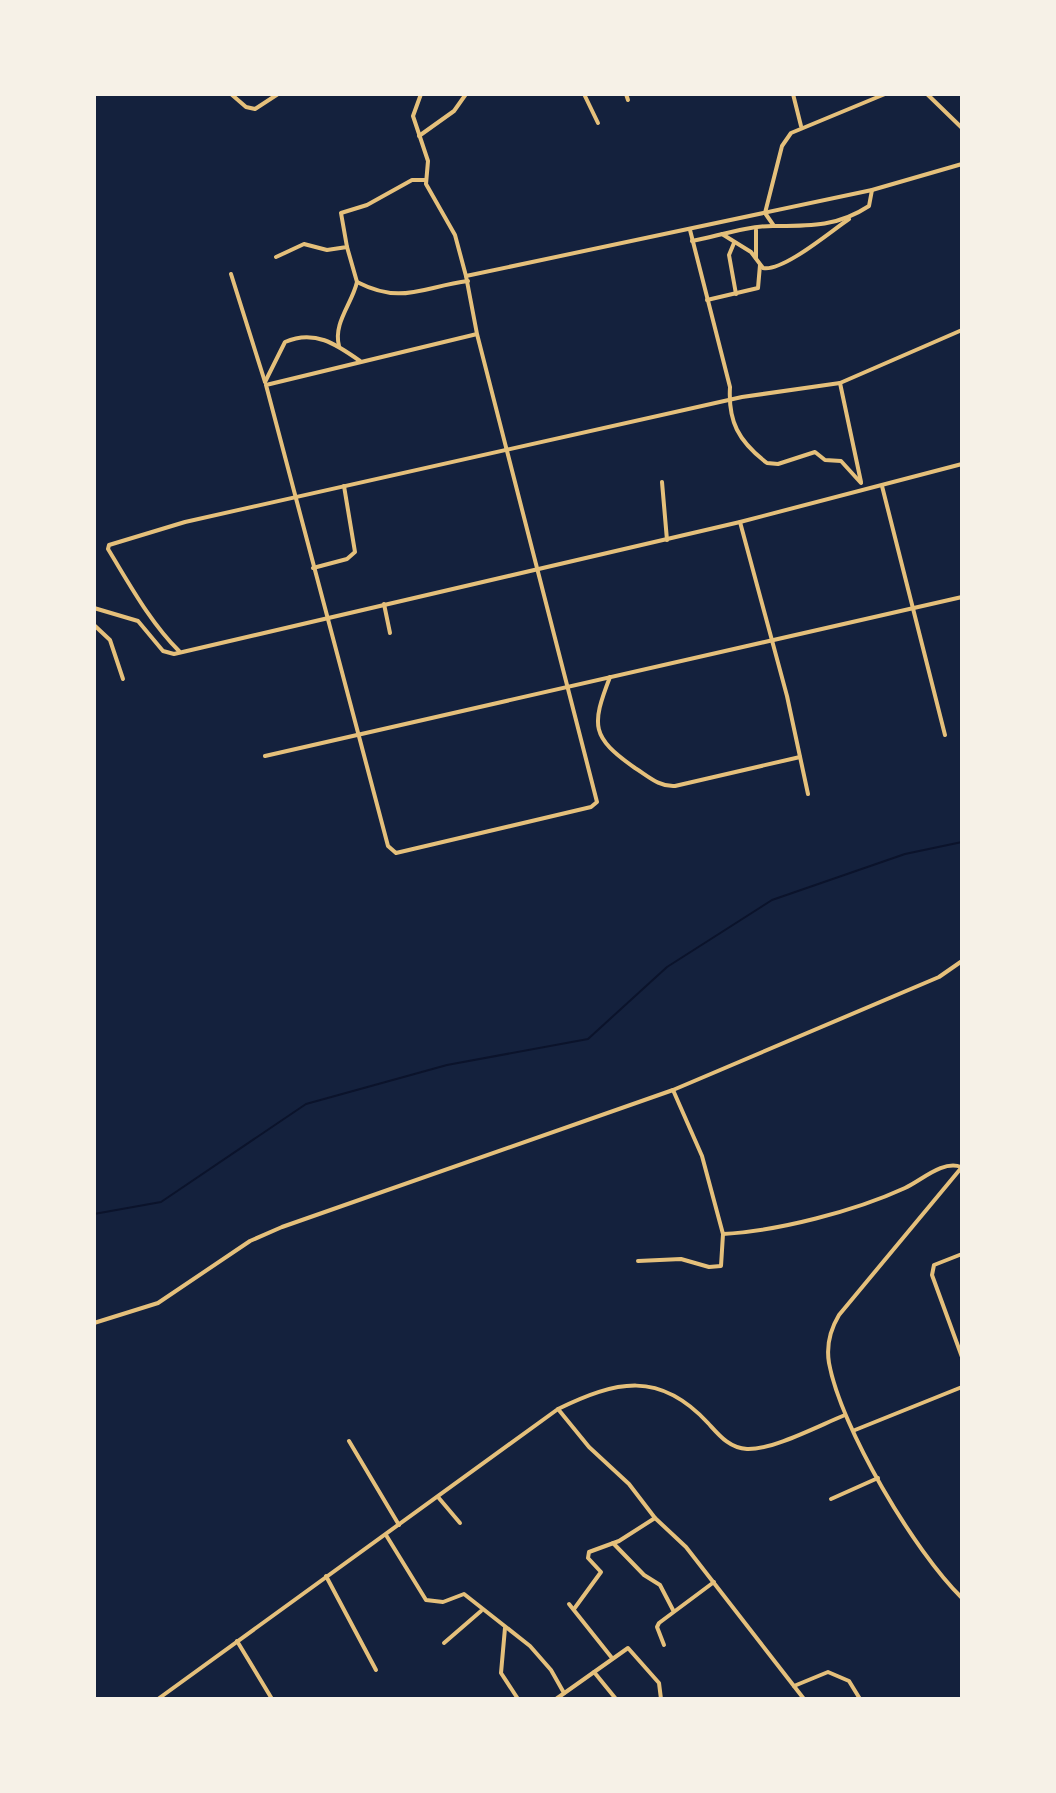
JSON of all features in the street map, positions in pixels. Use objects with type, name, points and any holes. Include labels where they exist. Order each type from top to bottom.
[{"type":"street","points":[[178,94],[189,94]]},
{"type":"street","points":[[231,94],[246,107],[255,109],[278,94]]},
{"type":"street","points":[[231,274],[265,383],[391,852],[404,853],[596,804],[540,568],[477,334],[455,235],[425,180],[428,161],[413,116],[421,94]]},
{"type":"street","points":[[419,136],[454,111],[466,94]]},
{"type":"street","points":[[584,94],[598,123]]},
{"type":"street","points":[[793,94],[801,126]]},
{"type":"street","points":[[774,226],[765,213],[782,146],[791,133],[801,126],[837,116],[885,94]]},
{"type":"street","points":[[927,94],[962,128]]},
{"type":"street","points":[[357,282],[394,296],[872,190],[962,164]]},
{"type":"street","points":[[339,346],[337,333],[357,282],[341,213],[367,205],[412,180],[425,180]]},
{"type":"street","points":[[722,234],[751,252],[768,270],[784,264],[872,203],[872,190]]},
{"type":"street","points":[[692,241],[774,226],[822,226],[854,216]]},
{"type":"street","points":[[756,229],[756,260]]},
{"type":"street","points":[[690,230],[730,387],[728,401],[732,423],[767,463],[778,464],[815,452],[825,460],[841,461],[861,483]]},
{"type":"street","points":[[734,243],[729,255],[736,294]]},
{"type":"street","points":[[276,257],[304,244],[330,250],[347,247]]},
{"type":"street","points":[[707,300],[760,286],[760,265]]},
{"type":"street","points":[[179,651],[163,635],[108,546],[185,522],[758,393],[787,393],[840,383],[962,330]]},
{"type":"street","points":[[265,383],[477,334]]},
{"type":"street","points":[[265,383],[289,340],[317,337],[339,346],[360,361]]},
{"type":"street","points":[[840,383],[862,492]]},
{"type":"street","points":[[94,608],[138,621],[168,654],[667,540],[962,464]]},
{"type":"street","points":[[662,482],[667,540]]},
{"type":"street","points":[[313,568],[347,559],[355,552],[344,486]]},
{"type":"street","points":[[882,486],[945,735]]},
{"type":"street","points":[[740,522],[808,794]]},
{"type":"street","points":[[265,756],[962,597]]},
{"type":"street","points":[[384,603],[390,633]]},
{"type":"street","points":[[94,625],[110,640],[123,679]]},
{"type":"street","points":[[610,677],[596,713],[598,733],[619,757],[663,785],[675,786],[800,757]]},
{"type":"street","points":[[94,1323],[158,1303],[250,1241],[282,1227],[673,1090],[939,977],[962,961]]},
{"type":"street","points":[[638,1261],[681,1259],[709,1267],[721,1266],[723,1234],[702,1156],[673,1090]]},
{"type":"street","points":[[723,1234],[823,1214],[884,1197],[947,1165],[962,1167]]},
{"type":"street","points":[[962,1167],[832,1327],[828,1361],[845,1415],[878,1478],[905,1525],[962,1598]]},
{"type":"street","points":[[962,1254],[934,1265],[932,1275],[962,1357]]},
{"type":"street","points":[[158,1699],[558,1409],[597,1390],[622,1385],[656,1387],[688,1404],[731,1444],[748,1449],[773,1444],[845,1415]]},
{"type":"street","points":[[855,1430],[962,1387]]},
{"type":"street","points":[[558,1409],[589,1447],[629,1484],[655,1518],[686,1547],[804,1699]]},
{"type":"street","points":[[349,1441],[399,1525]]},
{"type":"street","points":[[831,1499],[878,1478]]},
{"type":"street","points":[[438,1497],[460,1523]]},
{"type":"street","points":[[574,1609],[601,1572],[588,1558],[589,1552],[613,1543],[655,1518]]},
{"type":"street","points":[[386,1535],[426,1600],[443,1602],[464,1594],[481,1611],[530,1646],[551,1670],[564,1693]]},
{"type":"street","points":[[613,1543],[644,1575],[660,1585],[673,1610]]},
{"type":"street","points":[[326,1576],[376,1670]]},
{"type":"street","points":[[664,1645],[657,1627],[673,1610],[714,1582]]},
{"type":"street","points":[[569,1604],[612,1658]]},
{"type":"street","points":[[444,1643],[481,1611]]},
{"type":"street","points":[[505,1628],[501,1673],[518,1699]]},
{"type":"street","points":[[237,1641],[272,1699]]},
{"type":"street","points":[[556,1699],[612,1658],[630,1649],[659,1683],[661,1699]]},
{"type":"street","points":[[594,1672],[616,1699]]},
{"type":"street","points":[[794,1686],[828,1672],[849,1681],[860,1699]]},
{"type":"waterway","points":[[94,1214],[161,1202],[306,1104],[447,1065],[588,1039],[667,967],[772,900],[905,854],[962,842]]}]
